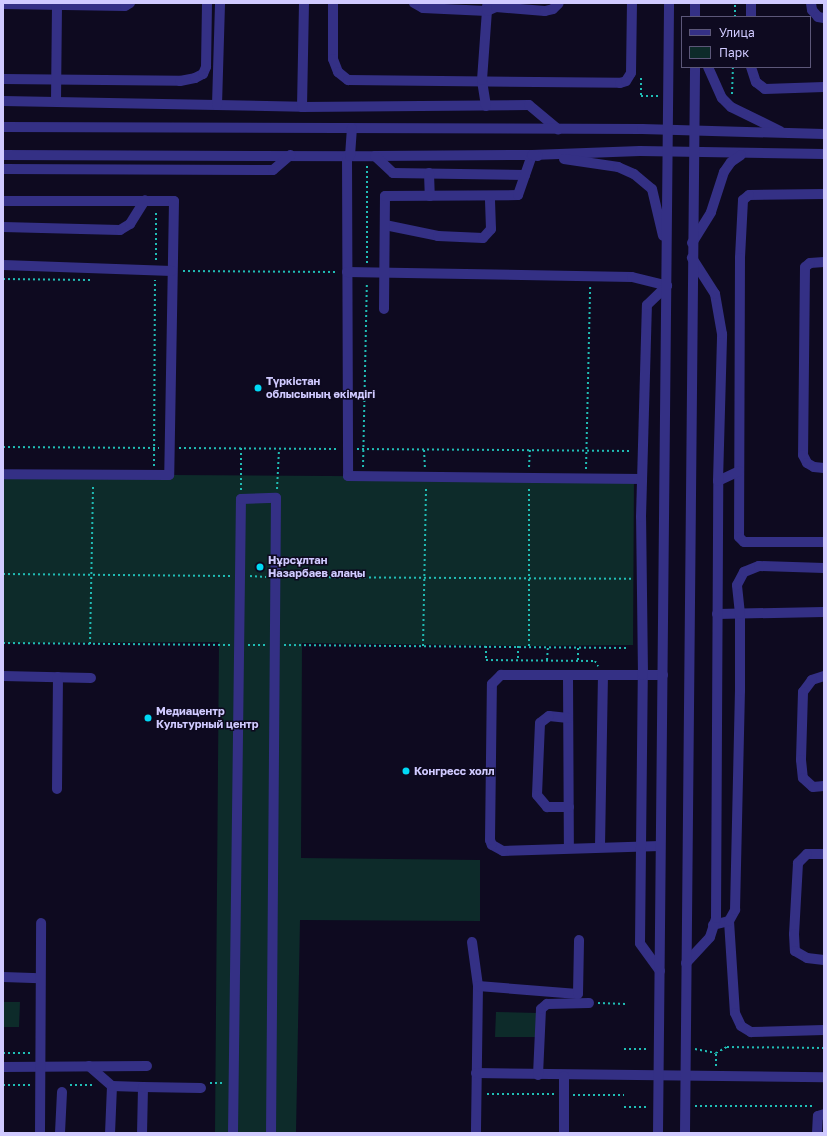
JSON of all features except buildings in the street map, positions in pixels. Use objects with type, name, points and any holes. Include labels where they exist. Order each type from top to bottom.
[{"type":"street","points":[[3,4],[125,6],[130,3]]},
{"type":"street","points":[[3,78],[180,81],[203,74],[206,67],[207,3]]},
{"type":"street","points":[[217,105],[220,3]]},
{"type":"street","points":[[302,107],[304,3]]},
{"type":"street","points":[[333,3],[333,59],[338,72],[348,80],[482,80],[620,83],[626,81],[631,74],[632,3]]},
{"type":"street","points":[[414,3],[423,8],[496,7],[545,11],[559,3]]},
{"type":"street","points":[[658,1133],[658,1076],[660,1050],[660,846],[670,130],[669,3]]},
{"type":"street","points":[[695,3],[695,16]]},
{"type":"street","points":[[751,3],[751,16]]},
{"type":"street","points":[[811,3],[812,10],[818,17],[824,18]]},
{"type":"street","points":[[56,101],[58,4]]},
{"type":"street","points":[[486,106],[482,80],[487,7]]},
{"type":"street","points":[[685,1133],[693,132],[695,68]]},
{"type":"street","points":[[708,68],[722,98],[731,106],[783,132]]},
{"type":"street","points":[[751,68],[756,82],[765,89],[824,87]]},
{"type":"street","points":[[3,101],[302,107],[529,106],[558,129]]},
{"type":"street","points":[[3,127],[558,129],[783,132],[824,134]]},
{"type":"street","points":[[352,128],[349,156],[347,272],[348,476],[426,475],[642,479]]},
{"type":"street","points":[[3,155],[370,156],[669,152],[824,154]]},
{"type":"street","points":[[692,243],[711,212],[724,172],[731,162],[741,154]]},
{"type":"street","points":[[384,309],[385,196],[518,195],[532,155]]},
{"type":"street","points":[[532,155],[618,168],[634,174],[652,190],[663,233],[667,286]]},
{"type":"street","points":[[3,169],[273,170],[290,156]]},
{"type":"street","points":[[370,156],[393,173],[525,175]]},
{"type":"street","points":[[429,173],[430,196]]},
{"type":"street","points":[[824,194],[748,195],[743,200],[740,258],[739,471],[740,539],[744,542],[824,542]]},
{"type":"street","points":[[385,225],[438,236],[483,238],[491,229],[490,196]]},
{"type":"street","points":[[3,227],[120,230],[130,224],[145,200]]},
{"type":"street","points":[[3,201],[174,201],[168,475],[3,474]]},
{"type":"street","points":[[686,963],[710,937],[716,918],[718,481],[722,334],[719,307],[715,294],[692,258]]},
{"type":"street","points":[[824,262],[810,263],[805,268],[803,454],[807,463],[814,467],[824,468]]},
{"type":"street","points":[[3,265],[155,275],[172,271]]},
{"type":"street","points":[[347,272],[632,277],[667,286]]},
{"type":"street","points":[[660,971],[640,943],[643,675],[641,580],[642,479],[647,305],[667,286]]},
{"type":"street","points":[[718,481],[739,471]]},
{"type":"street","points":[[233,1133],[241,499],[276,498],[270,1133]]},
{"type":"street","points":[[824,568],[759,566],[744,572],[737,585],[740,614],[735,910],[729,921],[735,1013],[740,1026],[752,1032],[824,1030]]},
{"type":"street","points":[[717,614],[824,612]]},
{"type":"street","points":[[660,846],[600,846],[504,851],[492,845],[490,840],[492,684],[501,675],[568,677],[663,675]]},
{"type":"street","points":[[3,676],[91,678]]},
{"type":"street","points":[[600,846],[603,676]]},
{"type":"street","points":[[824,676],[812,680],[803,692],[801,760],[804,778],[813,787],[824,786]]},
{"type":"street","points":[[58,677],[58,789]]},
{"type":"street","points":[[568,677],[569,847]]},
{"type":"street","points":[[568,718],[549,716],[540,723],[537,795],[547,807],[569,807]]},
{"type":"street","points":[[824,854],[807,854],[798,863],[794,934],[795,951],[807,958],[824,960]]},
{"type":"street","points":[[713,925],[729,921]]},
{"type":"street","points":[[40,1133],[42,1067],[40,978],[41,923]]},
{"type":"street","points":[[478,986],[578,994],[579,940]]},
{"type":"street","points":[[472,942],[478,986],[476,1133]]},
{"type":"street","points":[[3,977],[40,978]]},
{"type":"street","points":[[538,1075],[541,1009],[547,1004],[589,1003]]},
{"type":"street","points":[[89,1066],[112,1086],[201,1088]]},
{"type":"street","points":[[3,1067],[147,1066]]},
{"type":"street","points":[[476,1073],[564,1076],[824,1077]]},
{"type":"street","points":[[564,1076],[564,1133]]},
{"type":"street","points":[[110,1133],[112,1086]]},
{"type":"street","points":[[142,1133],[143,1087]]},
{"type":"street","points":[[60,1133],[62,1092]]},
{"type":"street","points":[[816,1133],[818,1116],[824,1114]]},
{"type":"path","points":[[735,3],[735,16]]},
{"type":"path","points":[[731,106],[733,68]]},
{"type":"path","points":[[641,96],[670,96]]},
{"type":"path","points":[[363,476],[368,184],[370,156]]},
{"type":"path","points":[[154,475],[156,200]]},
{"type":"path","points":[[172,271],[347,272]]},
{"type":"path","points":[[148,280],[155,275]]},
{"type":"path","points":[[586,478],[590,276]]},
{"type":"path","points":[[3,279],[94,280]]},
{"type":"path","points":[[3,447],[630,451]]},
{"type":"path","points":[[241,448],[241,499]]},
{"type":"path","points":[[276,498],[279,449]]},
{"type":"path","points":[[423,646],[426,475],[424,450]]},
{"type":"path","points":[[529,646],[530,450]]},
{"type":"path","points":[[90,644],[93,475]]},
{"type":"path","points":[[3,574],[641,580]]},
{"type":"path","points":[[3,643],[529,646],[628,648]]},
{"type":"path","points":[[486,646],[486,660],[595,660],[603,676]]},
{"type":"path","points":[[518,646],[518,660]]},
{"type":"path","points":[[547,660],[548,647]]},
{"type":"path","points":[[578,647],[578,660]]},
{"type":"path","points":[[589,1003],[626,1004]]},
{"type":"path","points":[[685,1049],[716,1054],[726,1048],[824,1048]]},
{"type":"path","points":[[624,1049],[660,1050]]},
{"type":"path","points":[[3,1053],[41,1053]]},
{"type":"path","points":[[476,1094],[624,1095]]},
{"type":"path","points":[[685,1107],[816,1106]]},
{"type":"path","points":[[624,1107],[658,1107]]},
{"type":"green space","points":[[3,474],[634,478],[633,645],[529,646],[302,643],[301,858],[480,860],[480,921],[300,920],[296,1133],[215,1133],[219,642],[3,643]]},
{"type":"green space","points":[[3,1002],[20,1002],[19,1027],[3,1027]]},
{"type":"green space","points":[[496,1012],[537,1013],[537,1037],[495,1037]]},
{"type":"place","name":"Түркістан облысының әкімдігі","points":[[258,388]]},
{"type":"place","name":"Нұрсұлтан Назарбаев алаңы","points":[[260,567]]},
{"type":"place","name":"Медиацентр Культурный центр","points":[[148,718]]},
{"type":"place","name":"Конгресс холл","points":[[406,771]]}]
